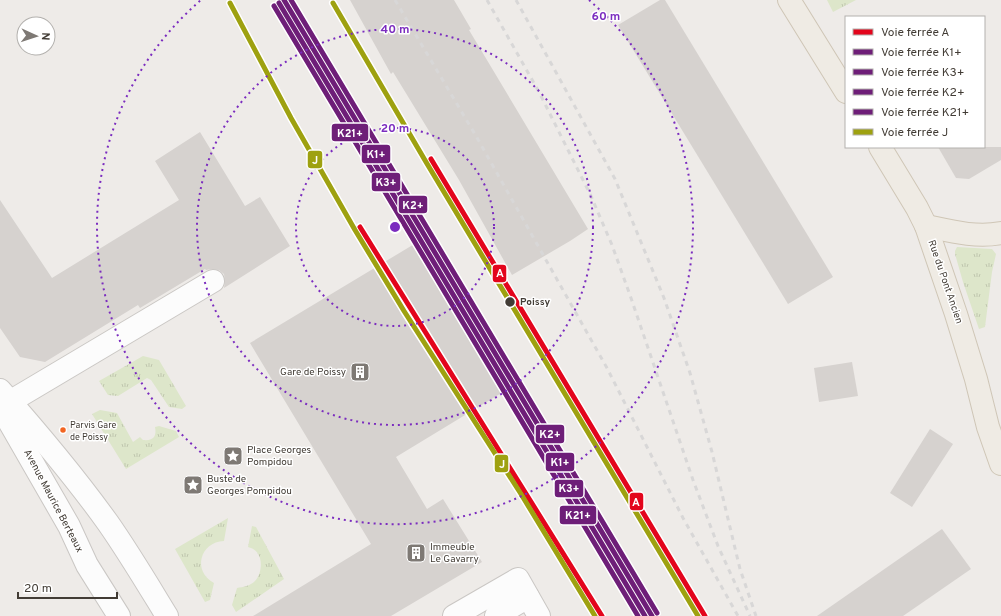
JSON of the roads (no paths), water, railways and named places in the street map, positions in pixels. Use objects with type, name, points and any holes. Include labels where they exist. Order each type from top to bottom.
[{"type":"main road","points":[[789,0],[845,90]]},
{"type":"main road","name":"Rue du Pont Ancien","points":[[881,148],[917,208],[926,226],[956,314],[976,379],[988,427],[1001,464]]},
{"type":"main road","points":[[926,226],[956,232],[979,234],[1001,233]]},
{"type":"main road","name":"Rue du Pont Ancien","points":[[988,427],[1001,448]]},
{"type":"street","points":[[167,616],[137,566],[108,523],[50,448],[3,401],[213,281]]},
{"type":"street","name":"Avenue Maurice Berteaux","points":[[3,401],[69,526],[87,565],[119,616]]},
{"type":"street","points":[[454,616],[480,610],[518,579],[539,616]]},
{"type":"street","points":[[496,616],[528,597]]},
{"type":"railway","points":[[395,0],[476,136],[607,368],[683,518],[738,616]]},
{"type":"railway","points":[[487,0],[539,92],[591,196],[612,245],[693,480],[718,546],[750,616]]},
{"type":"railway","points":[[516,0],[615,179],[664,298],[690,373],[712,452],[740,569],[756,616]]},
{"type":"rail line","name":"K1+","points":[[284,0],[652,616]]},
{"type":"rail line","name":"K2+","points":[[291,0],[657,613]]},
{"type":"rail line","name":"J","points":[[230,3],[291,118],[355,230],[404,311],[521,494],[595,616]]},
{"type":"rail line","name":"K3+","points":[[279,3],[645,616]]},
{"type":"rail line","name":"J","points":[[333,3],[426,162],[698,616]]},
{"type":"rail line","name":"K21+","points":[[274,6],[638,616]]},
{"type":"rail line","name":"A","points":[[431,159],[705,616]]},
{"type":"rail line","name":"A","points":[[360,227],[602,616]]},
{"type":"place","name":"Poissy","points":[[510,302]]},
{"type":"place","name":"Gare de Poissy","points":[[360,372]]},
{"type":"place","name":"Parvis Gare de Poissy","points":[[63,430]]},
{"type":"place","name":"Place Georges Pompidou","points":[[233,456]]},
{"type":"place","name":"Buste de Georges Pompidou","points":[[193,485]]},
{"type":"place","name":"Immeuble Le Gavarry","points":[[416,553]]}]
